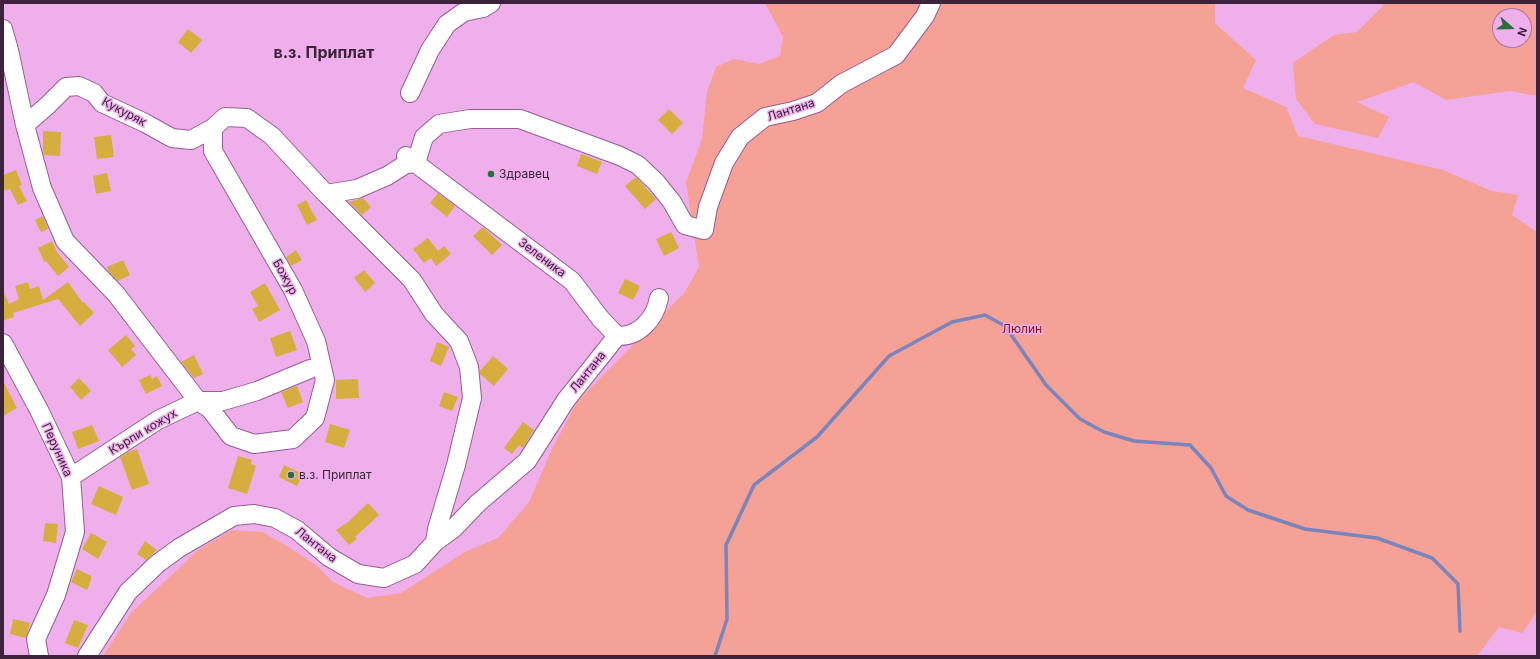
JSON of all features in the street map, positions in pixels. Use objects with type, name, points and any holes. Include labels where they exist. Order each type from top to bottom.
[{"type":"street","points":[[410,93],[430,50],[447,24],[464,12],[483,8],[491,3]]},
{"type":"street","name":"Лантана","points":[[410,159],[424,137],[439,124],[470,119],[520,119],[620,156],[638,165],[656,182],[668,197],[685,225],[704,230],[708,207],[724,163],[740,137],[765,117],[793,111],[817,103],[841,84],[896,55],[931,9]]},
{"type":"street","name":"Божур","points":[[3,28],[25,125],[42,188],[65,241],[116,294],[198,401],[210,409],[231,436],[254,444],[293,439],[315,418],[325,380],[316,342],[293,290],[213,151],[213,128]]},
{"type":"street","name":"Кукуряк","points":[[25,125],[66,87],[79,86],[94,93],[102,103],[145,123],[172,138],[191,140],[213,128]]},
{"type":"street","points":[[213,128],[225,117],[247,118],[272,136],[326,194],[412,280],[434,314],[459,341],[469,366],[472,398],[456,465],[437,529],[435,542]]},
{"type":"street","points":[[326,194],[357,190],[387,176],[406,164],[410,159]]},
{"type":"street","name":"Зеленика","points":[[410,159],[572,281],[600,318],[617,336]]},
{"type":"street","points":[[617,336],[626,336],[648,323],[657,309],[659,298]]},
{"type":"street","name":"Лантана","points":[[87,656],[128,592],[157,564],[179,548],[234,516],[254,514],[275,518],[297,530],[329,558],[358,574],[384,578],[415,564],[435,542],[453,529],[478,503],[527,461],[566,400],[617,336]]},
{"type":"street","name":"Перуника","points":[[3,343],[39,410],[71,477],[75,532],[56,595],[36,639],[40,656]]},
{"type":"street","name":"Кърпи кожух","points":[[71,477],[158,420],[198,401],[223,401],[257,391],[310,369]]},
{"type":"green space","name":"Люлин","points":[[765,3],[1215,3],[1215,23],[1256,60],[1243,88],[1286,107],[1298,136],[1443,170],[1492,191],[1518,195],[1512,215],[1537,232],[1537,612],[1522,633],[1499,627],[1477,656],[103,656],[131,613],[197,551],[232,530],[262,532],[287,546],[317,566],[333,582],[367,598],[401,593],[465,552],[498,538],[529,502],[552,449],[577,402],[685,292],[699,267],[686,182],[702,139],[707,92],[716,67],[734,59],[759,64],[780,56],[783,37]]},
{"type":"green space","points":[[1382,3],[1537,3],[1537,96],[1510,91],[1446,100],[1414,82],[1357,102],[1389,117],[1378,138],[1315,124],[1296,99],[1293,63],[1334,35],[1357,32],[1383,6]]},
{"type":"building","points":[[188,29],[202,40],[191,53],[178,42]]},
{"type":"building","points":[[669,109],[683,123],[672,134],[658,120]]},
{"type":"building","points":[[43,131],[61,132],[60,156],[44,155]]},
{"type":"building","points":[[111,135],[114,157],[97,159],[94,137]]},
{"type":"building","points":[[581,154],[602,162],[597,174],[577,166]]},
{"type":"building","points":[[16,170],[22,185],[19,186],[27,201],[18,205],[10,189],[5,191],[3,185],[3,175]]},
{"type":"building","points":[[107,173],[111,191],[96,194],[93,176]]},
{"type":"building","points":[[636,177],[656,199],[645,209],[625,186]]},
{"type":"building","points":[[438,193],[455,206],[447,217],[430,203]]},
{"type":"building","points":[[363,198],[371,207],[362,215],[349,202]]},
{"type":"building","points":[[306,200],[317,220],[307,225],[297,205]]},
{"type":"building","points":[[43,216],[48,229],[41,232],[35,220]]},
{"type":"building","points":[[483,227],[502,245],[492,255],[473,236]]},
{"type":"building","points":[[671,232],[679,248],[664,256],[656,239]]},
{"type":"building","points":[[428,238],[438,251],[444,246],[451,254],[436,266],[431,258],[424,263],[413,249]]},
{"type":"building","points":[[52,241],[57,252],[69,267],[58,276],[46,261],[44,262],[38,248]]},
{"type":"building","points":[[296,250],[302,260],[291,266],[286,257]]},
{"type":"building","points":[[123,260],[130,275],[118,281],[109,272],[107,267]]},
{"type":"building","points":[[364,270],[375,283],[365,292],[354,278]]},
{"type":"building","points":[[625,279],[640,286],[633,300],[618,293]]},
{"type":"building","points":[[28,282],[30,289],[39,286],[43,300],[68,282],[83,303],[84,302],[94,313],[80,326],[58,299],[13,313],[14,317],[3,321],[3,291],[9,304],[19,299],[15,286]]},
{"type":"building","points":[[265,283],[280,310],[259,322],[252,309],[258,306],[250,292]]},
{"type":"building","points":[[290,331],[297,350],[276,357],[270,338]]},
{"type":"building","points":[[126,335],[135,346],[131,349],[136,355],[122,367],[108,350]]},
{"type":"building","points":[[437,342],[449,347],[441,366],[430,361]]},
{"type":"building","points":[[194,355],[203,374],[194,378],[181,362]]},
{"type":"building","points":[[493,356],[508,369],[494,386],[480,374],[480,371]]},
{"type":"building","points":[[150,375],[152,379],[157,376],[162,386],[146,394],[139,380]]},
{"type":"building","points":[[79,378],[91,391],[81,400],[70,387]]},
{"type":"building","points":[[358,379],[359,398],[336,399],[336,380]]},
{"type":"building","points":[[3,381],[17,408],[3,416]]},
{"type":"building","points":[[297,386],[303,402],[288,408],[281,392]]},
{"type":"building","points":[[444,392],[458,397],[452,411],[439,406]]},
{"type":"building","points":[[523,422],[534,430],[523,448],[519,445],[512,454],[504,448]]},
{"type":"building","points":[[330,424],[350,430],[344,448],[325,442]]},
{"type":"building","points":[[92,425],[99,441],[78,449],[72,432]]},
{"type":"building","points":[[137,449],[149,484],[132,490],[120,457]]},
{"type":"building","points":[[238,456],[252,460],[251,464],[256,466],[247,494],[228,488]]},
{"type":"building","name":"в.з. Приплат","points":[[284,465],[303,474],[297,486],[279,477]]},
{"type":"building","points":[[99,486],[123,497],[116,515],[91,504]]},
{"type":"building","points":[[368,503],[379,515],[355,537],[357,539],[349,545],[336,530],[345,525]]},
{"type":"building","points":[[45,523],[58,524],[56,543],[43,541]]},
{"type":"building","points":[[91,533],[107,542],[98,559],[82,549]]},
{"type":"building","points":[[145,541],[157,550],[146,560],[137,554]]},
{"type":"building","points":[[77,569],[91,576],[87,590],[71,582]]},
{"type":"building","points":[[13,619],[30,623],[26,638],[10,634]]},
{"type":"building","points":[[74,620],[88,625],[78,648],[65,643]]},
{"type":"waterway","points":[[715,656],[727,619],[726,545],[754,485],[817,437],[889,356],[952,322],[985,315],[1005,326],[1046,385],[1080,419],[1104,432],[1134,441],[1190,445],[1211,468],[1226,496],[1248,510],[1305,529],[1377,538],[1432,558],[1458,584],[1460,631]]},
{"type":"place","name":"Здравец","points":[[491,174]]},
{"type":"place","name":"в.з. Приплат","points":[[291,475]]},
{"type":"district","name":"в.з. Приплат","points":[[324,53]]}]
